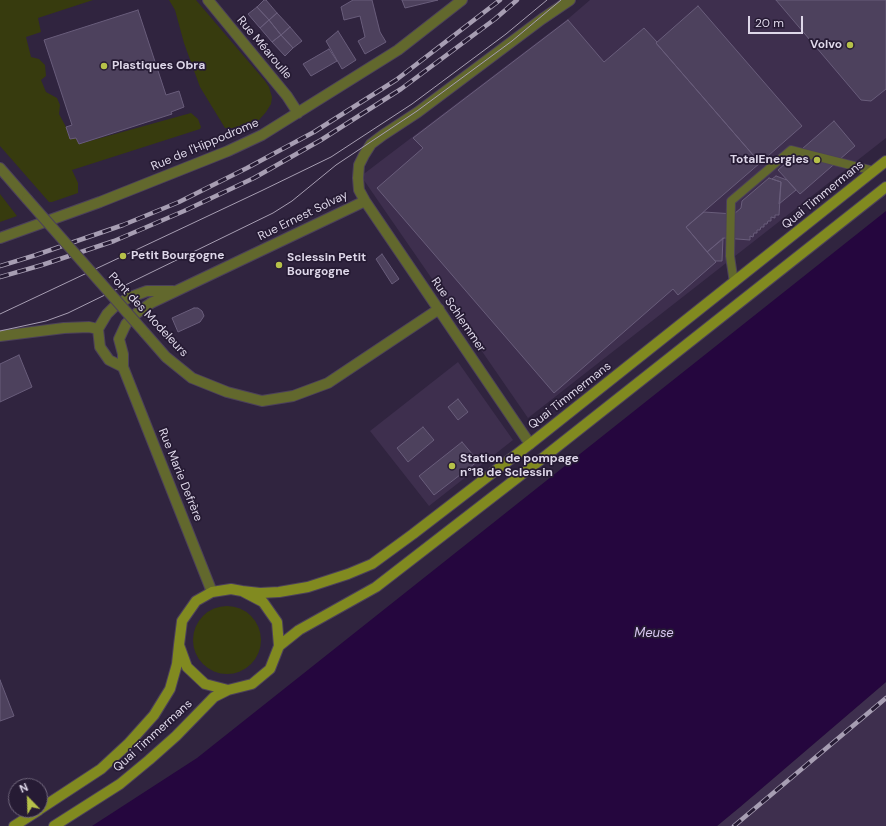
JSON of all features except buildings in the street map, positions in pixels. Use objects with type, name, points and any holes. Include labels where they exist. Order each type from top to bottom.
[{"type":"main road","name":"Quai Timmermans","points":[[242,591],[260,593],[279,592],[308,587],[348,574],[372,564],[530,444],[886,161]]},
{"type":"main road","points":[[279,646],[298,630],[376,587],[539,461],[886,186]]},
{"type":"main road","points":[[231,589],[242,591],[263,602],[276,622],[279,646],[270,669],[252,684],[228,690],[205,684],[187,667],[179,645],[182,621],[196,601],[212,592],[231,589]]},
{"type":"main road","name":"Quai Timmermans","points":[[48,804],[101,769],[128,744],[154,715],[170,689],[177,664],[179,645]]},
{"type":"main road","name":"Quai Timmermans","points":[[54,826],[120,784],[176,736],[214,697],[228,690]]},
{"type":"main road","name":"Quai Timmermans","points":[[14,826],[26,818]]},
{"type":"street","name":"Rue Méaroulle","points":[[208,0],[287,96],[298,113]]},
{"type":"street","name":"Rue de l'Hippodrome","points":[[0,238],[100,202],[262,136],[398,50],[462,0]]},
{"type":"street","name":"Rue Ernest Solvay","points":[[119,340],[126,324],[137,313],[151,304],[364,201],[359,190],[359,165],[371,144],[418,112],[542,19],[570,0]]},
{"type":"street","name":"Pont des Modeleurs","points":[[0,168],[166,357],[192,378],[226,392],[262,401],[293,396],[328,382],[439,309]]},
{"type":"street","name":"Rue Schlemmer","points":[[364,201],[530,444]]},
{"type":"street","points":[[123,367],[109,360],[100,346],[98,329],[107,314],[115,306],[128,298],[147,291],[177,291]]},
{"type":"street","points":[[0,336],[64,328],[89,327],[98,329]]},
{"type":"street","name":"Rue Marie Defrère","points":[[119,340],[123,354],[123,367],[212,592]]},
{"type":"lane","points":[[734,283],[730,256],[731,201],[791,150],[874,171]]},
{"type":"shaded area","points":[[590,0],[886,0],[886,138],[528,418],[361,176],[569,18]]},
{"type":"shaded area","points":[[458,362],[513,440],[429,506],[370,431]]},
{"type":"shaded area","points":[[886,682],[886,826],[717,826],[740,807]]},
{"type":"green space","points":[[0,0],[93,0],[38,18],[41,32],[26,37],[31,57],[39,59],[45,65],[46,76],[41,80],[46,92],[57,98],[60,105],[59,114],[70,139],[76,138],[79,144],[191,113],[198,119],[201,127],[200,129],[72,170],[78,183],[78,193],[49,202],[0,146]]},
{"type":"green space","points":[[169,0],[196,0],[265,81],[269,87],[272,97],[271,104],[259,120],[237,128],[225,128],[200,87],[184,43],[175,10]]},
{"type":"green space","points":[[0,194],[17,216],[0,222]]},
{"type":"green space","points":[[227,606],[240,609],[251,616],[258,627],[261,640],[258,653],[251,664],[240,671],[227,674],[214,671],[203,664],[196,653],[193,640],[196,627],[203,616],[214,609]]},
{"type":"water","name":"Meuse","points":[[886,211],[886,682],[717,826],[92,826],[197,758]]},
{"type":"tram line","points":[[0,314],[331,157],[412,104],[506,34],[547,0]]},
{"type":"tram line","points":[[0,331],[46,321],[68,313],[273,213],[292,201],[336,165],[417,111],[512,41],[561,0]]},
{"type":"railway","points":[[0,266],[123,225],[179,202],[247,168],[314,132],[396,80],[500,0]]},
{"type":"railway","points":[[0,277],[42,265],[114,241],[184,211],[254,178],[321,140],[401,89],[495,19],[517,0]]},
{"type":"railway","points":[[734,826],[886,698]]},
{"type":"place","name":"Volvo","points":[[850,45]]},
{"type":"place","name":"Plastiques Obra","points":[[104,66]]},
{"type":"place","name":"TotalEnergies","points":[[817,160]]},
{"type":"place","name":"Petit Bourgogne","points":[[123,256]]},
{"type":"place","name":"Sclessin Petit Bourgogne","points":[[279,265]]},
{"type":"place","name":"Station de pompage n°18 de Sclessin","points":[[452,466]]}]
